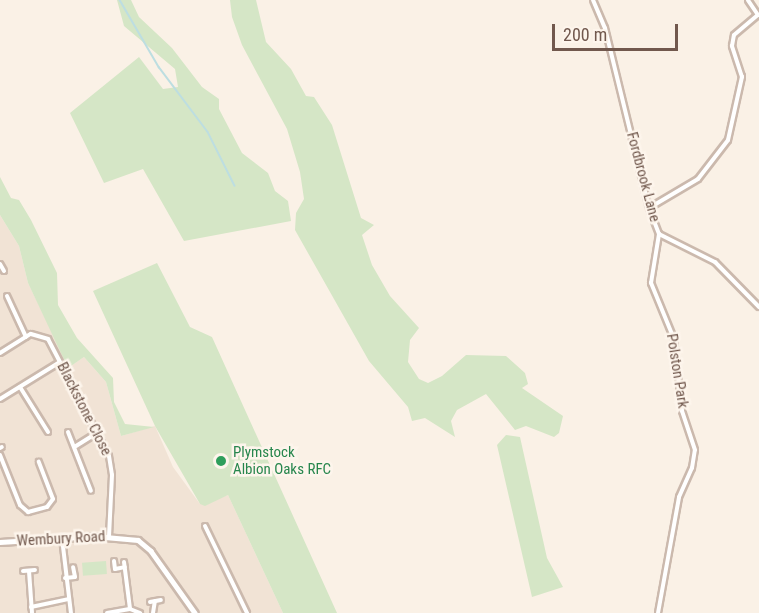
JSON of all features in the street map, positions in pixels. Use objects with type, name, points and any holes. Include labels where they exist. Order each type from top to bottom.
[{"type":"street","name":"Fordbrook Lane","points":[[593,0],[605,28],[649,208],[659,234],[715,262],[759,307]]},
{"type":"street","points":[[649,208],[698,179],[728,140],[742,77],[732,46],[734,35],[758,15],[748,0]]},
{"type":"street","name":"Polston Park","points":[[658,613],[680,497],[692,468],[695,450],[682,411],[674,339],[651,283],[659,234]]},
{"type":"street","points":[[0,264],[4,271]]},
{"type":"street","points":[[0,353],[26,337],[7,302],[7,296]]},
{"type":"street","name":"Blackstone Close","points":[[26,337],[43,336],[60,362],[111,464],[109,536]]},
{"type":"street","points":[[0,399],[60,362]]},
{"type":"street","points":[[20,387],[41,427],[48,432]]},
{"type":"street","points":[[68,432],[88,473],[91,491]]},
{"type":"street","points":[[76,446],[97,433]]},
{"type":"street","points":[[0,455],[23,509],[33,512],[51,503],[58,506]]},
{"type":"street","points":[[39,462],[52,494],[51,503]]},
{"type":"street","points":[[205,526],[247,613]]},
{"type":"street","name":"Wembury Road","points":[[1,541],[109,536],[132,538],[147,545],[195,613]]},
{"type":"street","points":[[62,538],[71,613]]},
{"type":"street","points":[[114,561],[116,569],[125,567]]},
{"type":"street","points":[[124,562],[130,609]]},
{"type":"street","points":[[65,578],[75,577],[74,567]]},
{"type":"street","points":[[32,613],[26,571],[34,570]]},
{"type":"street","points":[[31,607],[68,599]]},
{"type":"street","points":[[153,613],[152,602],[161,600]]},
{"type":"street","points":[[107,613],[130,609],[141,613]]},
{"type":"shaded area","points":[[0,215],[19,246],[28,283],[69,367],[84,357],[106,382],[121,436],[155,426],[173,467],[200,504],[228,495],[283,613],[0,613]]},
{"type":"green space","points":[[117,0],[131,0],[139,17],[172,48],[202,87],[219,99],[219,109],[242,153],[268,173],[275,191],[288,201],[291,221],[184,241],[143,169],[104,183],[70,113],[139,57],[163,89],[178,87],[175,69],[124,26]]},
{"type":"green space","points":[[230,0],[256,0],[266,42],[291,69],[306,96],[314,97],[332,125],[361,218],[374,225],[362,235],[372,265],[390,296],[419,328],[410,340],[408,362],[419,379],[428,383],[442,376],[466,355],[506,356],[525,373],[528,384],[522,388],[563,416],[559,433],[554,437],[526,426],[515,430],[486,394],[457,410],[451,421],[455,437],[425,418],[412,421],[408,407],[369,361],[295,230],[296,213],[304,199],[300,172],[287,129],[242,45],[232,17]]},
{"type":"green space","points":[[0,177],[11,198],[19,200],[31,220],[57,273],[58,305],[77,338],[113,378],[114,402],[125,424],[154,427],[121,436],[106,382],[84,357],[68,368],[28,283],[19,246],[0,215]]},
{"type":"green space","name":"Plymstock Albion Oaks RFC","points":[[157,263],[190,327],[212,337],[337,613],[283,613],[228,495],[205,506],[200,504],[155,426],[93,291]]},
{"type":"green space","points":[[506,435],[520,437],[547,558],[563,587],[532,597],[497,445]]},
{"type":"green space","points":[[106,561],[107,574],[83,576],[82,563]]},
{"type":"waterway","points":[[120,0],[159,67],[208,132],[235,186]]},
{"type":"place","name":"Plymstock Albion Oaks RFC","points":[[221,461]]}]
